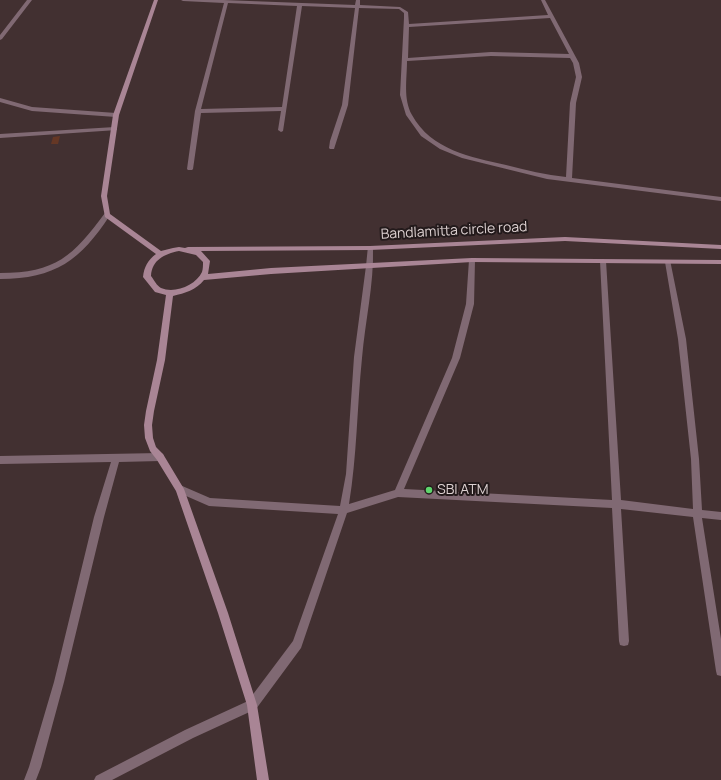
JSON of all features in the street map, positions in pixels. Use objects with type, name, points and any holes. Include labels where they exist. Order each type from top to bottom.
[{"type":"street","points":[[0,38],[30,0]]},
{"type":"street","points":[[156,0],[116,115],[104,196],[107,215],[160,254],[149,265],[147,277],[155,288],[170,292],[190,288],[204,277],[207,270],[207,263],[197,252],[188,249]]},
{"type":"street","points":[[183,0],[226,3],[400,8],[407,14],[403,95],[409,115],[423,134],[442,148],[464,157],[547,177],[721,199]]},
{"type":"street","points":[[332,148],[345,105],[358,0]]},
{"type":"street","points":[[543,0],[572,56],[579,77],[573,103],[569,180]]},
{"type":"street","points":[[190,169],[198,111],[226,3]]},
{"type":"street","points":[[281,130],[300,5]]},
{"type":"street","points":[[407,26],[552,16]]},
{"type":"street","points":[[405,60],[491,54],[572,56]]},
{"type":"street","points":[[0,100],[32,109],[116,115]]},
{"type":"street","points":[[198,111],[284,109]]},
{"type":"street","points":[[0,136],[35,135],[79,129],[115,129]]},
{"type":"street","points":[[0,276],[12,277],[29,274],[46,270],[66,261],[78,251],[107,215]]},
{"type":"street","name":"Bandlamitta circle road","points":[[160,254],[169,250],[188,249],[370,248],[565,239],[721,247]]},
{"type":"street","points":[[100,780],[188,734],[252,705],[297,644],[344,510],[350,474],[358,357],[370,266],[370,248]]},
{"type":"street","points":[[204,277],[278,270],[472,260],[721,262]]},
{"type":"street","points":[[398,493],[456,358],[470,304],[472,260]]},
{"type":"street","points":[[603,261],[624,641]]},
{"type":"street","points":[[668,262],[682,339],[695,459],[697,513],[721,671]]},
{"type":"street","points":[[170,292],[161,362],[153,394],[149,421],[150,441],[156,454],[160,456],[180,489],[223,613],[252,705],[263,780]]},
{"type":"street","points":[[0,460],[160,456]]},
{"type":"street","points":[[30,780],[36,767],[98,517],[116,458]]},
{"type":"street","points":[[180,489],[209,502],[344,510],[398,493],[617,504],[721,516]]},
{"type":"building","points":[[60,136],[58,144],[51,144],[53,137]]},
{"type":"place","name":"SBI ATM","points":[[429,490]]}]
